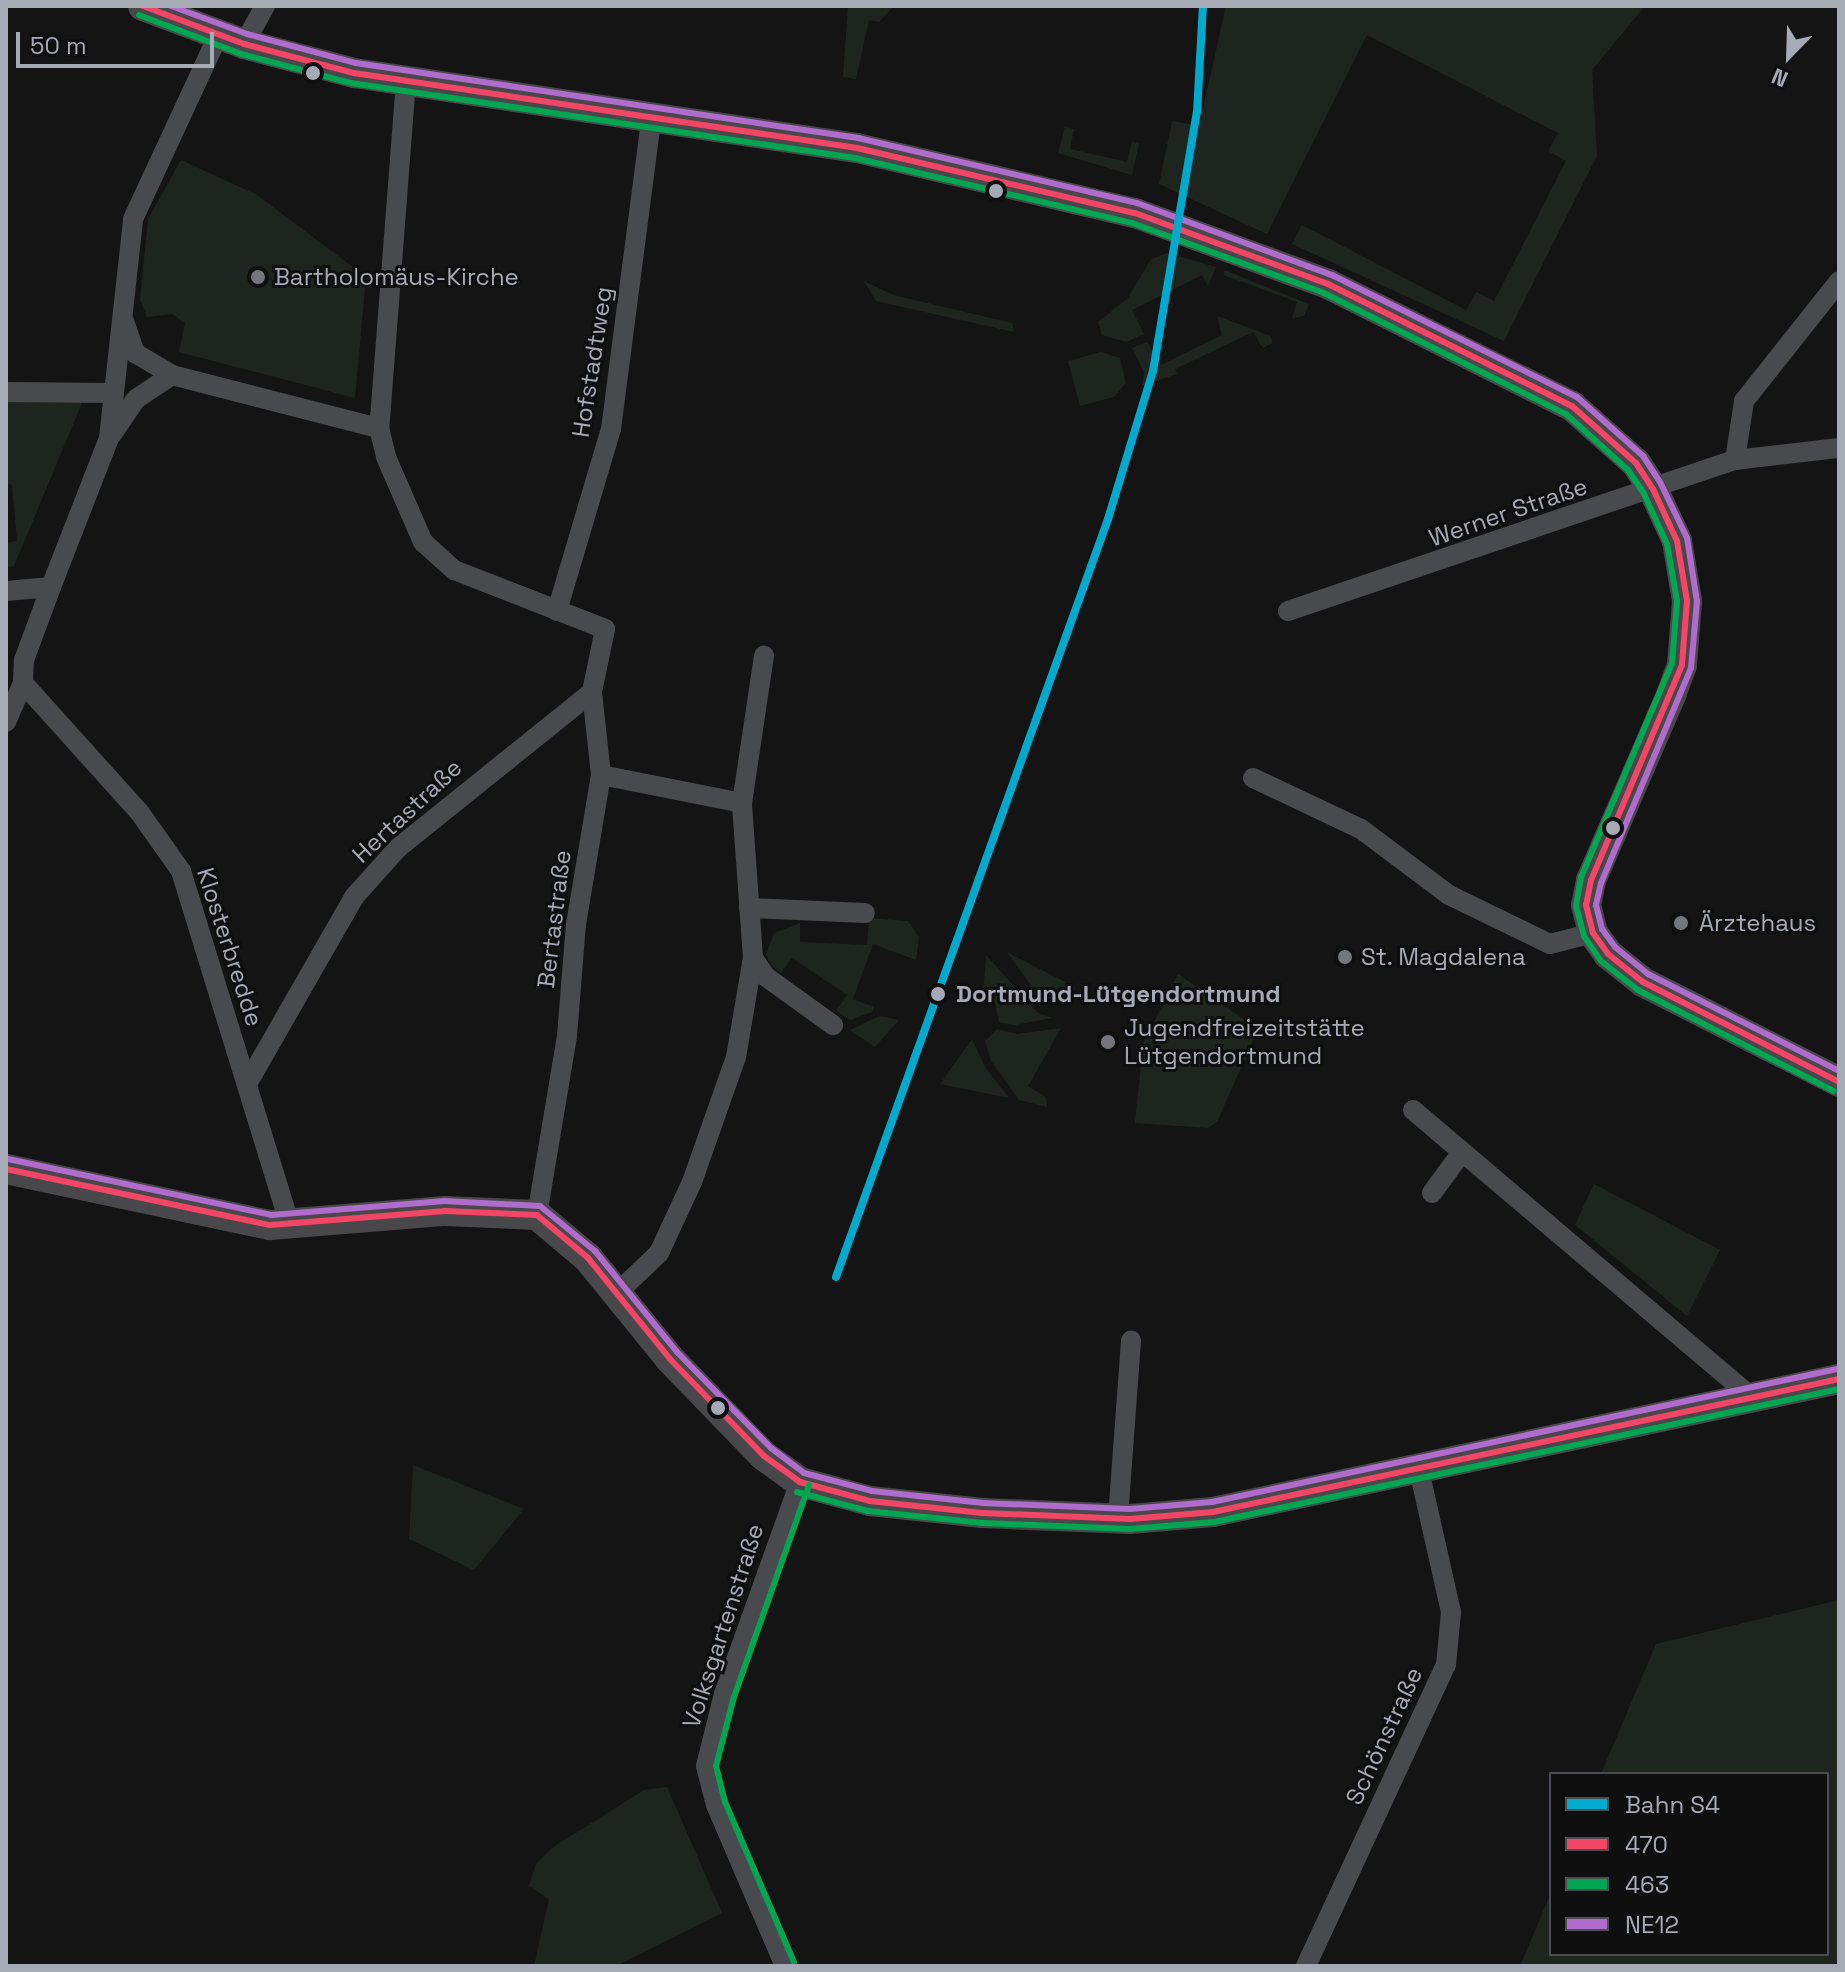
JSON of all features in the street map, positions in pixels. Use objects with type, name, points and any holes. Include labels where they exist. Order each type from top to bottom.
[{"type":"street","points":[[143,6],[231,40],[315,65],[406,81],[652,114],[933,162],[1109,206],[1230,245],[1411,321],[1572,406],[1636,463],[1653,489],[1683,567],[1686,635],[1682,665],[1662,721],[1591,880],[1586,905],[1593,933],[1608,954],[1643,982],[1839,1082]]},
{"type":"street","points":[[109,438],[133,219],[231,40],[265,6]]},
{"type":"street","points":[[406,81],[379,428],[405,508],[423,542],[454,570],[557,611]]},
{"type":"street","name":"Hofstadtweg","points":[[557,611],[611,429],[652,114]]},
{"type":"street","points":[[1735,460],[1744,401],[1839,281]]},
{"type":"street","points":[[122,301],[135,353],[172,375],[379,428]]},
{"type":"street","points":[[6,722],[23,683],[24,660],[109,438],[136,399],[172,375]]},
{"type":"street","points":[[6,392],[114,393]]},
{"type":"street","name":"Werner Straße","points":[[1288,611],[1735,460],[1839,448]]},
{"type":"street","points":[[6,591],[51,587]]},
{"type":"street","name":"Bertastraße","points":[[537,1215],[567,1036],[576,924],[601,775],[592,692],[605,629],[557,611]]},
{"type":"street","points":[[616,1294],[659,1253],[692,1182],[736,1057],[753,958],[742,803],[764,656]]},
{"type":"street","name":"Klosterbredde","points":[[23,683],[140,813],[181,871],[290,1226]]},
{"type":"street","name":"Hertastraße","points":[[247,1084],[354,897],[398,848],[592,692]]},
{"type":"street","points":[[601,775],[742,803]]},
{"type":"street","points":[[1253,778],[1361,829],[1449,895],[1550,944],[1593,933]]},
{"type":"street","points":[[749,908],[865,913]]},
{"type":"street","points":[[753,958],[765,976],[833,1025]]},
{"type":"street","points":[[1413,1110],[1752,1397]]},
{"type":"street","points":[[1432,1193],[1462,1152]]},
{"type":"street","points":[[6,1169],[290,1226],[445,1211],[537,1215],[577,1248],[716,1410],[764,1456],[800,1482],[870,1501],[982,1513],[1118,1518],[1213,1512],[1839,1379]]},
{"type":"street","points":[[1118,1518],[1131,1340]]},
{"type":"street","name":"Schönstraße","points":[[1306,1966],[1446,1665],[1451,1612],[1419,1470]]},
{"type":"street","name":"Volksgartenstraße","points":[[785,1966],[716,1805],[706,1766],[724,1694],[800,1482]]},
{"type":"shaded area","points":[[848,6],[894,6],[879,22],[869,20],[856,79],[843,77]]},
{"type":"shaded area","points":[[1226,6],[1645,6],[1592,70],[1597,156],[1504,341],[1292,244],[1302,225],[1466,310],[1476,292],[1494,301],[1566,161],[1548,151],[1558,133],[1367,35],[1267,234],[1159,184],[1172,121],[1199,126]]},
{"type":"shaded area","points":[[1065,127],[1074,129],[1070,149],[1127,162],[1132,141],[1139,143],[1132,175],[1058,153]]},
{"type":"shaded area","points":[[181,160],[257,195],[366,277],[355,398],[179,352],[185,323],[172,314],[147,317],[140,300],[148,219]]},
{"type":"shaded area","points":[[1168,253],[1216,267],[1208,286],[1202,275],[1132,310],[1144,334],[1126,342],[1102,335],[1098,322],[1128,298],[1151,259]]},
{"type":"shaded area","points":[[1224,270],[1309,304],[1304,316],[1292,318],[1297,302],[1224,275]]},
{"type":"shaded area","points":[[864,281],[893,295],[1012,323],[1014,332],[876,301]]},
{"type":"shaded area","points":[[1217,316],[1271,336],[1272,343],[1263,348],[1253,332],[1175,369],[1177,374],[1142,386],[1144,372],[1132,348],[1147,342],[1161,365],[1222,335]]},
{"type":"shaded area","points":[[1101,352],[1120,358],[1126,383],[1114,397],[1080,406],[1068,361]]},
{"type":"shaded area","points":[[6,396],[84,398],[14,566],[6,567],[6,543],[17,541],[12,485],[6,483]]},
{"type":"shaded area","points":[[869,918],[908,921],[919,937],[916,960],[873,944],[853,999],[874,1007],[872,1012],[850,1020],[836,1011],[847,995],[792,958],[781,973],[770,964],[766,954],[774,933],[800,923],[800,942],[867,945]]},
{"type":"shaded area","points":[[1007,952],[1075,987],[1067,1003],[1052,1005],[1038,995]]},
{"type":"shaded area","points":[[986,955],[1038,1013],[1053,1018],[1015,1025],[999,1022],[995,1003],[983,994]]},
{"type":"shaded area","points":[[1178,974],[1258,1029],[1217,1122],[1208,1128],[1135,1123],[1143,1044]]},
{"type":"shaded area","points":[[879,1016],[899,1020],[875,1047],[850,1030]]},
{"type":"shaded area","points":[[1061,1028],[1028,1086],[1046,1097],[1047,1107],[1019,1100],[991,1061],[985,1041],[997,1029],[1017,1034]]},
{"type":"shaded area","points":[[972,1039],[985,1067],[1009,1098],[940,1084]]},
{"type":"shaded area","points":[[1594,1184],[1720,1250],[1687,1316],[1575,1225]]},
{"type":"shaded area","points":[[413,1465],[524,1509],[474,1570],[409,1539]]},
{"type":"shaded area","points":[[1839,1600],[1839,1966],[1520,1966],[1549,1898],[1549,1956],[1829,1956],[1829,1772],[1602,1772],[1656,1644]]},
{"type":"shaded area","points":[[667,1787],[722,1913],[616,1966],[534,1966],[549,1899],[529,1886],[536,1864],[552,1848],[644,1790]]},
{"type":"rail line","name":"S4","points":[[836,1277],[1108,519],[1153,371],[1197,112],[1203,6]]},
{"type":"transit line","name":"470","points":[[143,6],[244,44],[354,73],[857,148],[1135,213],[1328,284],[1572,406],[1636,463],[1653,489],[1677,541],[1687,601],[1682,665],[1591,880],[1586,905],[1593,933],[1608,954],[1643,982],[1839,1082]]},
{"type":"transit line","name":"NE12","points":[[171,6],[247,34],[356,63],[858,138],[1137,203],[1332,275],[1577,397],[1643,456],[1661,484],[1687,538],[1697,601],[1691,668],[1601,883],[1596,905],[1602,929],[1615,947],[1648,974],[1839,1071]]},
{"type":"transit line","name":"463","points":[[139,15],[241,54],[351,83],[855,158],[1132,223],[1324,293],[1566,414],[1628,470],[1644,494],[1667,544],[1677,601],[1672,663],[1581,877],[1576,906],[1584,936],[1601,961],[1638,990],[1834,1091]]},
{"type":"transit line","name":"NE12","points":[[8,1159],[271,1215],[444,1201],[540,1206],[595,1251],[677,1352],[771,1448],[804,1473],[872,1491],[983,1503],[1130,1509],[1212,1502],[1837,1369]]},
{"type":"transit line","name":"470","points":[[6,1169],[270,1225],[445,1211],[537,1215],[588,1258],[670,1359],[764,1456],[800,1482],[870,1501],[982,1513],[1130,1519],[1213,1512],[1839,1379]]},
{"type":"transit line","name":"463","points":[[797,1492],[868,1511],[982,1523],[1130,1529],[1214,1522],[1839,1389]]},
{"type":"transit line","name":"463","points":[[794,1962],[725,1802],[716,1766],[734,1697],[809,1485]]},
{"type":"place","name":"Bartholomäus-Kirche","points":[[258,277]]},
{"type":"place","name":"Ärztehaus","points":[[1681,923]]},
{"type":"place","name":"St. Magdalena","points":[[1345,957]]},
{"type":"place","name":"Dortmund-Lütgendortmund","points":[[938,994]]},
{"type":"place","name":"Jugendfreizeitstätte Lütgendortmund","points":[[1108,1042]]}]
